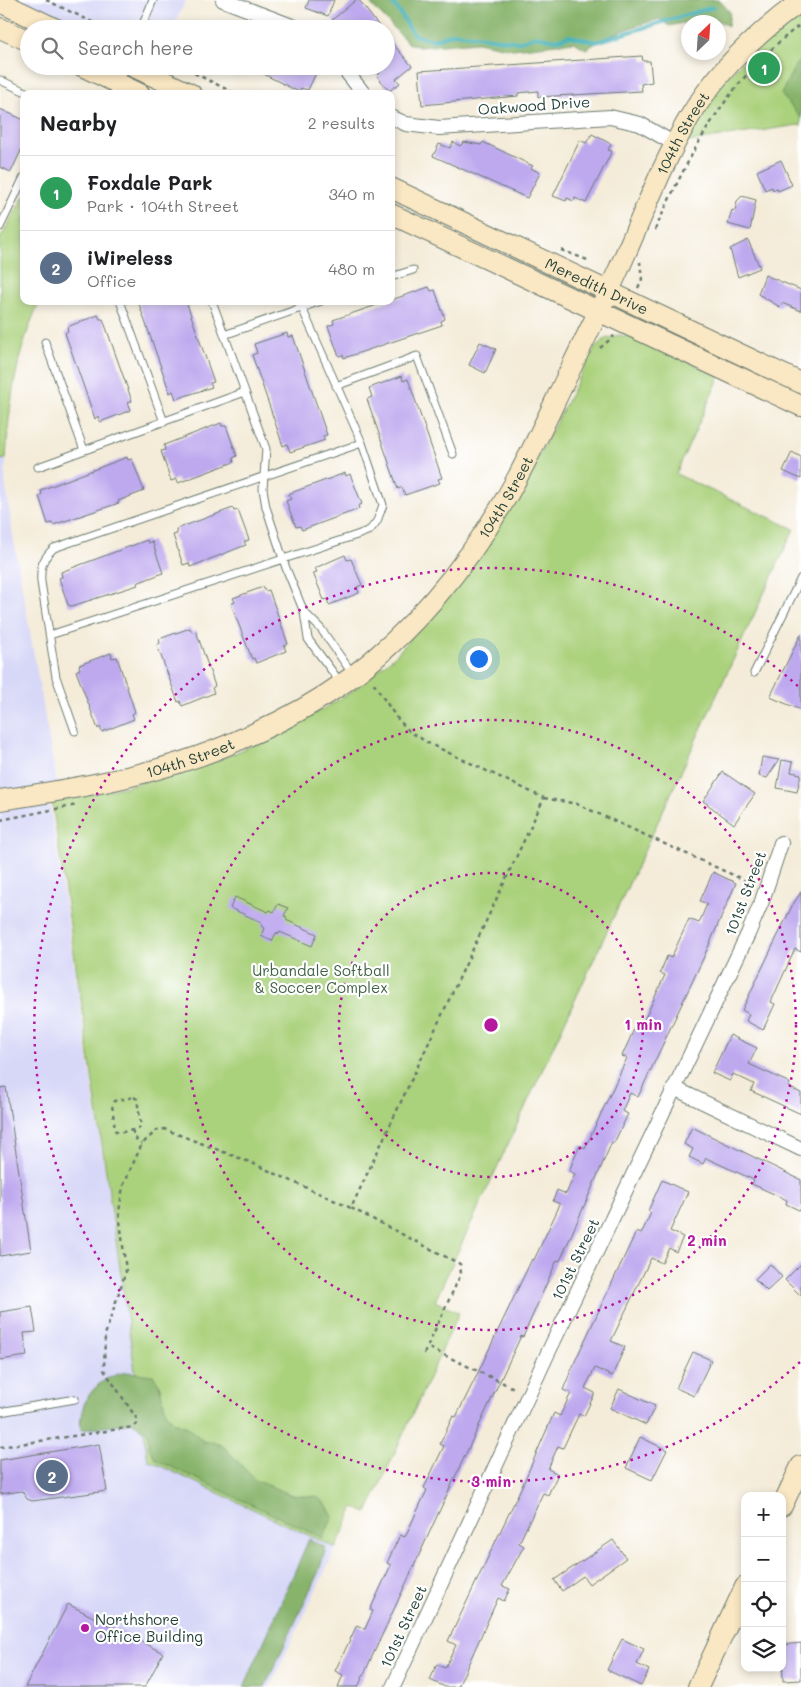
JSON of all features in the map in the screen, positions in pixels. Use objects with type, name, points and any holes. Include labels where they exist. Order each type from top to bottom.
[{"type":"street","points":[[223,0],[276,20]]},
{"type":"street","name":"104th Street","points":[[0,800],[31,804],[198,756],[238,741],[355,680],[413,622],[464,560],[489,525],[532,450],[608,292],[675,144],[691,115],[740,52],[768,26],[801,1]]},
{"type":"street","points":[[0,2],[37,20]]},
{"type":"street","points":[[0,28],[20,37]]},
{"type":"street","points":[[104,75],[134,90]]},
{"type":"street","points":[[151,75],[183,90]]},
{"type":"street","points":[[347,75],[355,90]]},
{"type":"street","name":"Oakwood Drive","points":[[395,119],[406,124],[439,128],[610,117],[640,124],[675,144]]},
{"type":"street","name":"Meredith Drive","points":[[395,190],[801,383]]},
{"type":"street","name":"Meredith Drive","points":[[395,216],[801,406]]},
{"type":"street","name":"101st Street","points":[[393,1687],[542,1364],[748,934],[766,890],[781,842]]},
{"type":"street","points":[[674,1088],[801,1149]]},
{"type":"street","points":[[786,1498],[801,1466]]},
{"type":"street","points":[[698,1687],[741,1596]]},
{"type":"lane","points":[[145,20],[153,0]]},
{"type":"lane","points":[[0,80],[21,90]]},
{"type":"lane","points":[[0,227],[20,185]]},
{"type":"lane","points":[[395,276],[413,270]]},
{"type":"lane","points":[[121,305],[164,422]]},
{"type":"lane","points":[[213,305],[266,449],[263,489],[266,507],[304,612],[308,639],[355,680]]},
{"type":"lane","points":[[224,334],[310,305]]},
{"type":"lane","points":[[50,635],[357,535],[370,530],[377,521],[383,505],[362,443],[302,308]]},
{"type":"lane","points":[[45,342],[84,450]]},
{"type":"lane","points":[[336,386],[417,356],[453,454]]},
{"type":"lane","points":[[38,466],[245,392]]},
{"type":"lane","points":[[75,731],[56,677],[40,569],[44,557],[54,548],[362,443]]},
{"type":"lane","points":[[754,673],[801,578]]},
{"type":"lane","points":[[304,612],[321,629],[355,680]]},
{"type":"lane","points":[[0,1412],[75,1399]]},
{"type":"path","points":[[46,0],[88,20]]},
{"type":"path","points":[[652,236],[691,154],[727,97],[764,56],[801,24]]},
{"type":"path","points":[[198,75],[228,90]]},
{"type":"path","points":[[639,286],[642,279],[640,263],[644,254]]},
{"type":"path","points":[[355,680],[409,731],[428,743],[544,798],[577,804],[766,890]]},
{"type":"path","points":[[351,1208],[544,798]]},
{"type":"path","points":[[0,820],[31,804]]},
{"type":"path","points":[[134,1097],[137,1099],[141,1126],[138,1129],[132,1130],[118,1133],[115,1130],[112,1104],[114,1101],[134,1097]]},
{"type":"path","points":[[0,1448],[133,1427],[137,1424],[137,1419],[104,1370],[105,1335],[126,1271],[119,1212],[123,1186],[142,1144],[157,1130],[164,1129],[252,1163],[351,1208],[460,1264],[460,1274],[424,1354]]},
{"type":"path","points":[[132,1130],[136,1139],[142,1144]]},
{"type":"path","points":[[427,1347],[516,1389]]},
{"type":"shaded area","points":[[0,0],[186,0],[176,20],[39,20]]},
{"type":"shaded area","points":[[6,459],[5,480],[12,530],[58,791],[49,800],[148,1460],[336,1548],[270,1687],[0,1687],[0,460]]},
{"type":"green space","points":[[367,0],[719,0],[730,12],[728,26],[726,25],[726,15],[681,15],[681,23],[669,26],[660,19],[622,31],[586,49],[574,42],[513,49],[477,42],[419,47],[408,43],[395,29],[395,20],[386,20]]},
{"type":"green space","points":[[801,1],[801,126],[675,144],[691,115]]},
{"type":"green space","points":[[801,60],[801,118],[781,94],[796,64]]},
{"type":"green space","points":[[20,203],[20,305],[38,305],[19,358],[9,418],[6,459],[0,460],[0,239]]},
{"type":"green space","name":"Urbandale Softball & Soccer Complex","points":[[619,335],[636,338],[720,376],[676,474],[794,529],[435,1301],[459,1313],[367,1513],[354,1507],[336,1548],[148,1460],[52,802],[124,787],[206,765],[280,734],[350,693],[396,655],[439,607],[528,477],[594,349],[605,339]]},
{"type":"green space","points":[[127,1372],[153,1375],[159,1384],[166,1412],[173,1422],[188,1427],[204,1442],[213,1441],[224,1447],[255,1480],[292,1495],[317,1497],[326,1504],[333,1517],[323,1538],[156,1460],[149,1447],[148,1433],[131,1422],[81,1430],[83,1409],[92,1391],[107,1379]]},
{"type":"green space","points":[[309,1539],[326,1548],[319,1571],[265,1687],[244,1687]]},
{"type":"building","points":[[309,0],[334,0],[328,16],[306,8]]},
{"type":"building","points":[[356,0],[359,0],[374,20],[332,20]]},
{"type":"building","points":[[395,46],[412,66],[396,79],[400,83],[390,90],[388,90],[377,76],[395,75]]},
{"type":"building","points":[[642,56],[643,61],[650,61],[652,82],[641,84],[642,91],[538,97],[538,91],[518,93],[518,96],[422,105],[419,71]]},
{"type":"building","points":[[266,75],[315,75],[308,90],[301,88],[300,90],[295,90]]},
{"type":"building","points":[[0,109],[20,118],[20,153],[11,172],[0,167]]},
{"type":"building","points":[[592,134],[611,144],[608,150],[612,151],[586,203],[575,198],[574,201],[567,198],[566,201],[553,196],[580,140],[586,143]]},
{"type":"building","points":[[453,142],[460,146],[464,142],[481,145],[483,142],[533,166],[531,168],[540,173],[527,198],[433,156],[439,144],[450,148]]},
{"type":"building","points":[[781,160],[792,185],[778,191],[777,188],[773,190],[772,187],[765,190],[757,171]]},
{"type":"building","points":[[742,196],[756,200],[750,230],[728,224],[732,210],[735,211],[737,201]]},
{"type":"building","points":[[748,240],[760,268],[738,277],[730,249]]},
{"type":"building","points":[[765,275],[801,290],[801,311],[782,303],[780,307],[758,294]]},
{"type":"building","points":[[429,287],[431,291],[435,290],[445,319],[441,321],[442,325],[344,358],[343,355],[339,356],[328,326],[334,324],[333,320],[377,305],[395,305],[395,299]]},
{"type":"building","points":[[139,305],[187,305],[214,382],[210,383],[212,387],[176,399],[173,391],[170,393]]},
{"type":"building","points":[[98,315],[100,319],[103,319],[132,401],[128,402],[131,410],[100,422],[98,416],[95,419],[65,333],[68,331],[67,327]]},
{"type":"building","points":[[287,333],[288,337],[293,336],[327,435],[323,436],[325,440],[290,452],[287,444],[283,446],[252,355],[257,353],[254,344]]},
{"type":"building","points":[[480,342],[496,349],[485,373],[469,365]]},
{"type":"building","points":[[402,376],[403,381],[408,379],[442,478],[438,479],[440,483],[405,495],[402,487],[398,489],[367,399],[372,397],[369,388]]},
{"type":"building","points":[[221,423],[222,426],[226,426],[237,456],[233,458],[234,462],[178,483],[177,479],[171,481],[161,451],[165,450],[164,445]]},
{"type":"building","points":[[792,452],[801,457],[801,479],[783,471]]},
{"type":"building","points":[[127,457],[128,460],[132,459],[144,491],[118,501],[119,503],[53,525],[52,523],[48,524],[39,496],[42,494],[41,490]]},
{"type":"building","points":[[345,473],[346,476],[350,474],[362,504],[358,506],[359,509],[302,530],[300,526],[296,527],[286,501],[291,499],[288,494]]},
{"type":"building","points":[[233,508],[234,511],[238,510],[249,540],[244,542],[246,545],[190,567],[189,563],[183,565],[173,535],[177,534],[176,529]]},
{"type":"building","points":[[147,540],[148,543],[152,541],[163,573],[137,583],[138,585],[72,606],[68,605],[59,578],[62,577],[61,572]]},
{"type":"building","points":[[345,555],[347,560],[351,559],[362,585],[357,587],[359,593],[329,605],[327,599],[324,600],[313,573],[317,572],[315,568]]},
{"type":"building","points":[[263,587],[265,591],[269,590],[288,644],[284,646],[286,651],[256,663],[254,658],[252,659],[231,604],[235,602],[233,598]]},
{"type":"building","points":[[190,628],[192,632],[196,631],[215,686],[212,688],[214,693],[182,706],[180,701],[178,702],[157,645],[160,643],[159,639]]},
{"type":"building","points":[[801,634],[801,710],[770,697]]},
{"type":"building","points":[[111,653],[112,658],[117,657],[135,712],[132,714],[134,719],[102,732],[100,727],[98,729],[76,671],[80,669],[79,665]]},
{"type":"building","points":[[762,757],[779,760],[767,778],[759,776]]},
{"type":"building","points":[[782,760],[793,762],[791,772],[801,774],[797,792],[777,788]]},
{"type":"building","points":[[723,772],[755,794],[734,824],[703,801]]},
{"type":"building","points":[[713,872],[736,883],[702,961],[638,1097],[630,1093],[622,1111],[628,1114],[614,1143],[612,1142],[560,1261],[557,1260],[523,1337],[521,1336],[358,1687],[338,1687],[343,1675],[335,1671],[357,1625],[365,1629],[373,1611],[370,1610],[391,1565],[387,1563],[400,1535],[405,1537],[427,1490],[424,1488],[444,1446],[440,1444],[453,1416],[456,1417],[556,1213],[560,1204],[553,1201],[557,1190],[566,1194],[575,1174],[569,1171],[580,1145],[585,1148],[627,1058],[622,1056],[636,1025],[641,1027],[665,975],[660,973],[667,956],[671,958],[689,919],[699,923],[707,904],[700,901]]},
{"type":"building","points":[[801,892],[801,952],[795,949],[771,1002],[775,1004],[763,1030],[746,1021],[749,1014],[742,1010],[792,906]]},
{"type":"building","points":[[235,897],[268,912],[270,910],[274,912],[278,904],[288,908],[284,916],[287,917],[286,920],[317,934],[312,946],[280,932],[279,934],[276,933],[272,941],[261,936],[264,928],[261,926],[263,923],[230,908]]},
{"type":"building","points":[[730,1035],[757,1048],[749,1064],[790,1083],[788,1087],[801,1093],[801,1114],[751,1091],[754,1084],[733,1074],[730,1081],[712,1073]]},
{"type":"building","points":[[6,1087],[31,1251],[0,1256],[0,1088]]},
{"type":"building","points":[[692,1127],[801,1180],[801,1211],[786,1204],[787,1200],[752,1184],[754,1180],[706,1158],[703,1164],[689,1157],[693,1149],[684,1144]]},
{"type":"building","points":[[662,1180],[688,1192],[670,1231],[683,1237],[676,1252],[669,1248],[662,1263],[651,1258],[611,1341],[625,1347],[612,1376],[595,1368],[585,1388],[595,1393],[584,1416],[579,1414],[563,1448],[558,1446],[548,1469],[558,1474],[548,1495],[543,1493],[519,1543],[524,1546],[502,1586],[510,1589],[504,1601],[498,1598],[458,1687],[445,1687],[430,1680],[437,1664],[445,1668],[456,1645],[448,1641],[523,1484],[554,1413],[560,1416],[571,1393],[563,1390],[576,1359],[636,1232],[641,1234],[651,1213],[648,1211]]},
{"type":"building","points":[[770,1264],[782,1277],[767,1291],[755,1279]]},
{"type":"building","points":[[801,1264],[801,1296],[785,1280]]},
{"type":"building","points":[[32,1307],[36,1332],[24,1333],[27,1356],[0,1360],[0,1312]]},
{"type":"building","points":[[693,1352],[711,1360],[694,1396],[676,1388]]},
{"type":"building","points":[[619,1389],[655,1406],[646,1425],[610,1408]]},
{"type":"building","points":[[640,1437],[667,1450],[652,1480],[626,1468]]},
{"type":"building","points":[[99,1444],[107,1491],[32,1501],[27,1499],[22,1491],[0,1494],[0,1460]]},
{"type":"building","points":[[613,1540],[626,1558],[589,1584],[583,1576],[562,1591],[554,1580]]},
{"type":"building","name":"Northshore Office Building","points":[[68,1604],[163,1653],[145,1687],[25,1687]]},
{"type":"building","points":[[622,1639],[644,1649],[637,1664],[649,1670],[641,1686],[607,1670]]},
{"type":"building","points":[[801,1643],[801,1680],[783,1681],[783,1672],[786,1672],[786,1645]]},
{"type":"waterway","points":[[388,0],[396,7],[414,35],[432,40],[455,33],[519,42],[535,36],[556,40],[569,36],[596,42],[713,7]]},
{"type":"place","name":"Foxdale Park","points":[[764,68]]},
{"type":"place","name":"iWireless","points":[[52,1476]]},
{"type":"place","name":"Northshore Office Building","points":[[85,1628]]}]
